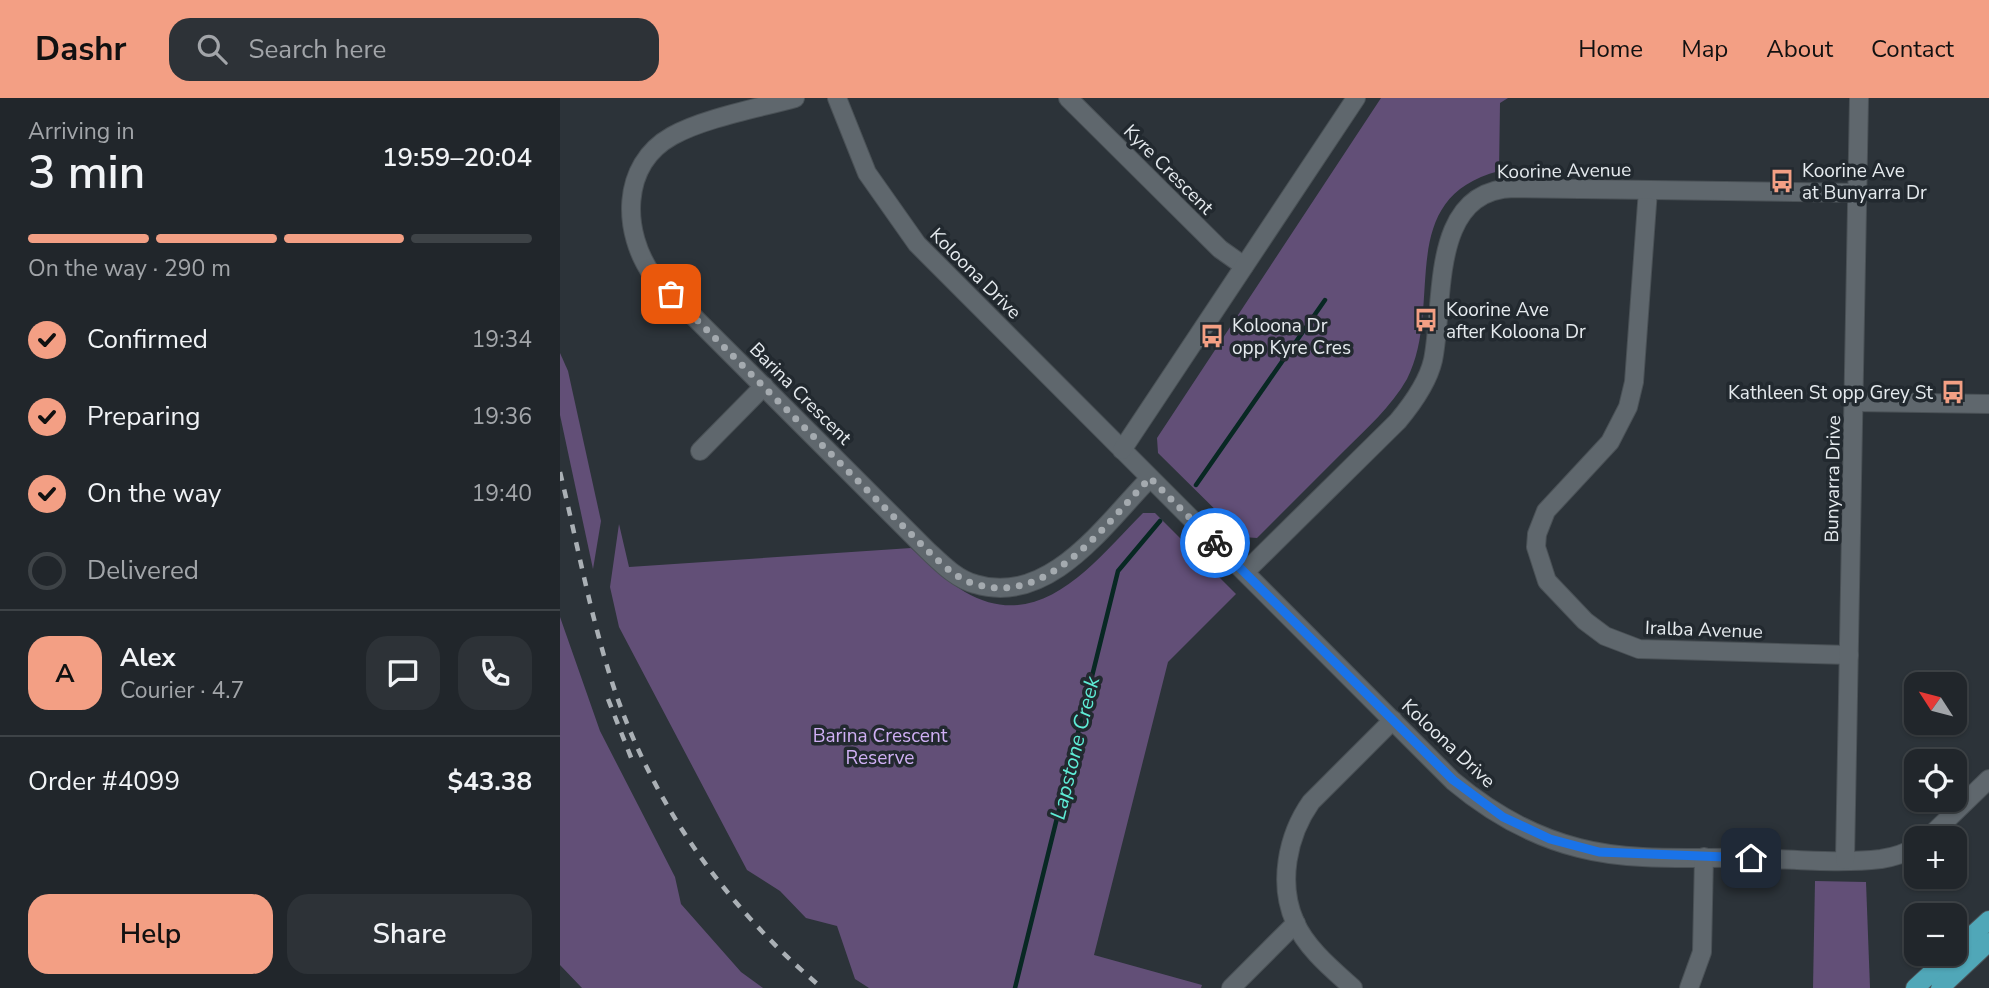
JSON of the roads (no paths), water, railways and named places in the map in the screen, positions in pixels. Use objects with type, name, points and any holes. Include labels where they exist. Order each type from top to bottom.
[{"type":"main road","points":[[1967,940],[1989,920]]},
{"type":"main road","points":[[1940,988],[1989,942]]},
{"type":"main road","points":[[1915,988],[1938,966]]},
{"type":"street","name":"Barina Crescent","points":[[795,98],[670,137],[642,166],[630,202],[631,230],[647,268],[927,550],[947,568],[974,584],[1010,588],[1045,578],[1072,558],[1150,478]]},
{"type":"street","name":"Koloona Drive","points":[[837,98],[867,173],[917,244],[1470,795],[1534,833],[1599,852],[1845,860],[1889,858],[1904,852]]},
{"type":"street","name":"Kyre Crescent","points":[[1068,98],[1220,248],[1244,266]]},
{"type":"street","points":[[1122,450],[1356,98]]},
{"type":"street","name":"Bunyarra Drive","points":[[1845,860],[1859,98]]},
{"type":"street","name":"Koorine Avenue","points":[[1245,572],[1398,421],[1416,397],[1433,360],[1448,240],[1465,210],[1482,196],[1503,188],[1859,193]]},
{"type":"street","name":"Iralba Avenue","points":[[1648,190],[1631,395],[1610,442],[1545,511],[1537,534],[1542,572],[1553,590],[1595,630],[1639,649],[1849,655]]},
{"type":"street","points":[[699,451],[764,386]]},
{"type":"street","points":[[1854,402],[1989,404]]},
{"type":"street","points":[[1353,988],[1315,950],[1296,923],[1290,906],[1287,878],[1296,829],[1311,802],[1393,720]]},
{"type":"street","points":[[1940,826],[1989,779]]},
{"type":"street","points":[[1689,988],[1702,952],[1704,857]]},
{"type":"street","points":[[1231,988],[1296,923]]},
{"type":"waterway","name":"Lapstone Creek","points":[[1196,485],[1325,300]]},
{"type":"waterway","name":"Lapstone Creek","points":[[1015,988],[1118,571],[1160,521]]},
{"type":"railway","points":[[560,472],[604,656],[628,727],[648,769],[670,811],[724,887],[754,923],[822,988]]},
{"type":"railway","points":[[608,699],[632,760]]},
{"type":"place","name":"Koorine Ave at Bunyarra Dr","points":[[1782,181]]},
{"type":"place","name":"Koorine Ave after Koloona Dr","points":[[1426,320]]},
{"type":"place","name":"Koloona Dr opp Kyre Cres","points":[[1212,336]]},
{"type":"place","name":"Kathleen St opp Grey St","points":[[1953,392]]},
{"type":"park label","name":"Barina Crescent Reserve","points":[[880,746]]}]
